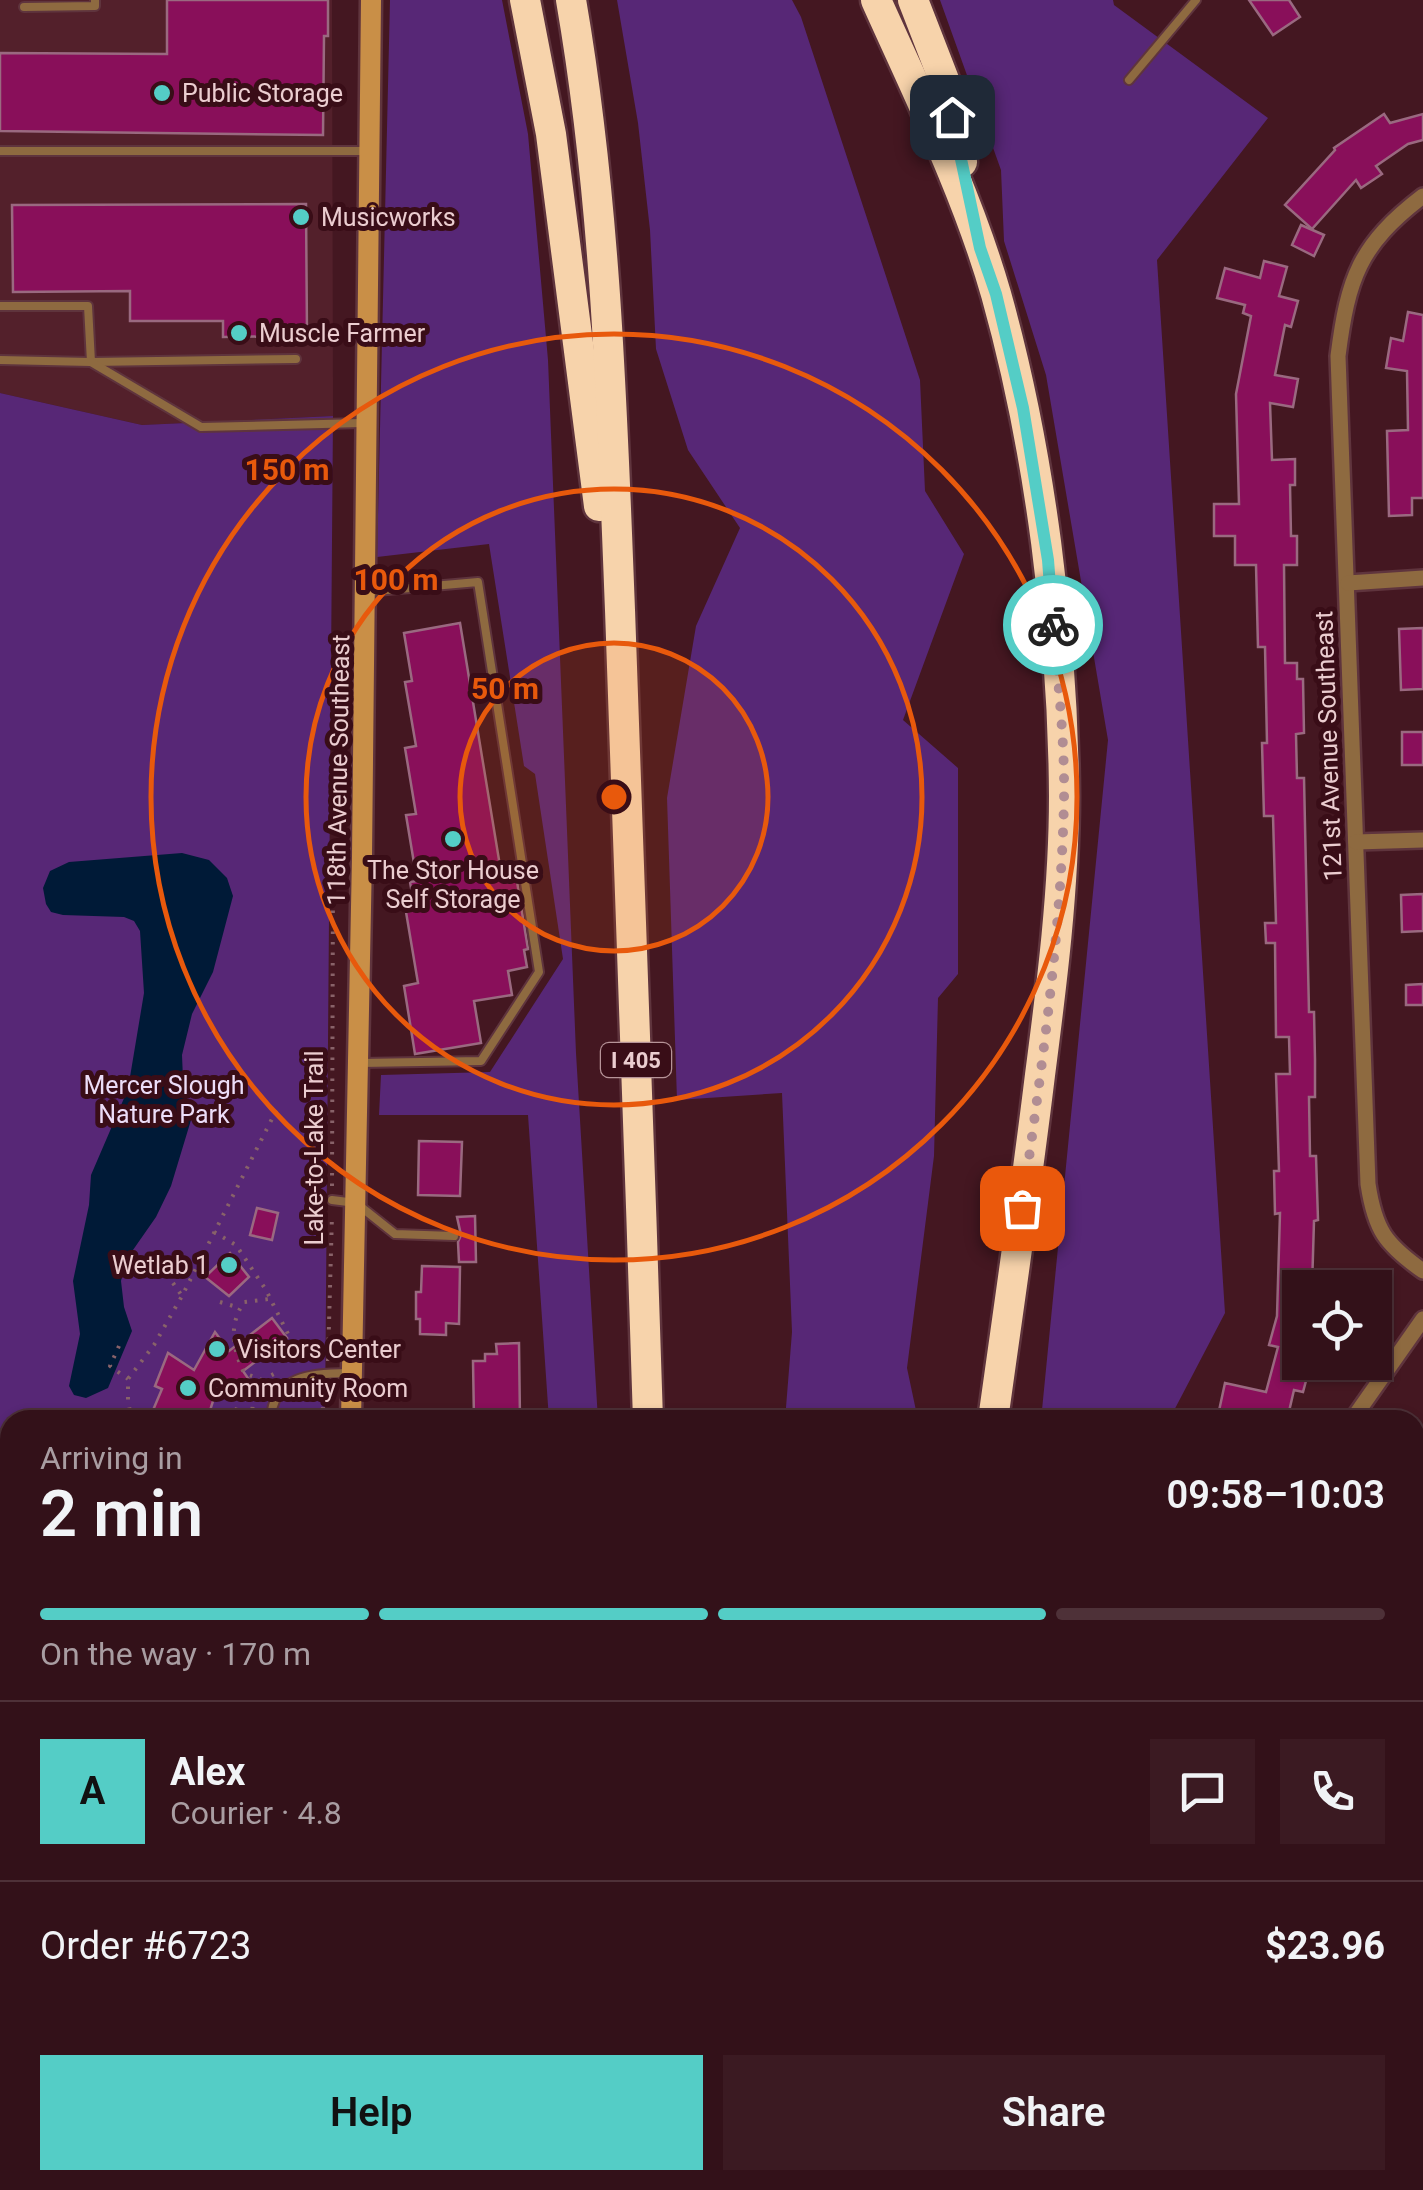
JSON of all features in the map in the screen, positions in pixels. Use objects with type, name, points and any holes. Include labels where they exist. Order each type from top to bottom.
[{"type":"highway","points":[[524,0],[550,134],[624,700]]},
{"type":"highway","name":"I 405","points":[[571,0],[587,93],[605,270],[648,1410]]},
{"type":"highway","points":[[876,0],[930,120],[996,294],[1023,408],[1048,560],[1063,766],[1060,886],[1046,1029],[995,1410]]},
{"type":"highway","points":[[913,0],[946,85],[980,248]]},
{"type":"street","name":"118th Avenue Southeast","points":[[350,1410],[371,0]]},
{"type":"street","name":"121st Avenue Southeast","points":[[1423,196],[1378,234],[1360,262],[1349,290],[1338,356],[1368,1184],[1379,1230],[1394,1251],[1423,1271]]},
{"type":"street","points":[[1348,584],[1423,578]]},
{"type":"street","points":[[1356,842],[1423,840]]},
{"type":"street","points":[[1359,1410],[1423,1319]]},
{"type":"lane","points":[[24,7],[96,6],[96,0]]},
{"type":"lane","points":[[1130,80],[1196,0]]},
{"type":"lane","points":[[0,150],[370,151]]},
{"type":"lane","points":[[0,306],[88,306],[91,362]]},
{"type":"lane","points":[[0,360],[296,359]]},
{"type":"lane","points":[[91,362],[201,427],[367,423]]},
{"type":"lane","points":[[358,1064],[482,1062],[539,972],[478,582],[365,592]]},
{"type":"lane","points":[[332,1200],[356,1203],[395,1234],[454,1236]]},
{"type":"lane","points":[[272,1410],[282,1388],[326,1373],[352,1374]]},
{"type":"path","name":"Lake-to-Lake Trail","points":[[323,1410],[332,1200],[333,876]]},
{"type":"path","points":[[130,1410],[128,1379],[182,1296],[279,1105]]},
{"type":"path","points":[[214,1232],[236,1245],[290,1340],[264,1360]]},
{"type":"path","points":[[172,1283],[182,1296]]},
{"type":"path","points":[[262,1380],[244,1373],[232,1345],[244,1302],[268,1299]]},
{"type":"path","points":[[220,1302],[240,1308]]},
{"type":"path","points":[[119,1346],[110,1366],[128,1379]]},
{"type":"path","points":[[237,1410],[238,1390]]},
{"type":"path","points":[[240,1401],[253,1402]]},
{"type":"shaded area","points":[[0,0],[332,0],[333,416],[142,425],[0,393]]},
{"type":"green space","points":[[390,0],[502,0],[528,134],[548,360],[576,1053],[597,1410],[548,1410],[528,1115],[379,1115],[381,1075],[490,1072],[563,959],[535,774],[524,766],[489,544],[377,557]]},
{"type":"green space","points":[[617,0],[792,0],[801,17],[920,380],[925,491],[964,554],[903,720],[958,768],[958,974],[938,998],[934,1156],[907,1368],[916,1410],[786,1410],[792,1332],[782,1093],[677,1100],[667,798],[696,626],[740,528],[688,450],[656,349],[650,230],[638,123]]},
{"type":"green space","points":[[940,0],[1113,0],[1114,5],[1268,118],[1157,260],[1225,1313],[1174,1410],[1042,1410],[1108,740],[1046,375],[1004,241],[1001,170]]},
{"type":"green space","name":"Mercer Slough Nature Park","points":[[0,393],[142,425],[333,416],[325,1410],[0,1410]]},
{"type":"water","points":[[182,853],[209,860],[227,878],[233,896],[213,972],[192,1014],[182,1055],[191,1120],[171,1186],[156,1217],[126,1260],[121,1281],[132,1331],[108,1388],[86,1398],[74,1395],[69,1386],[80,1334],[73,1281],[89,1205],[91,1175],[128,1089],[144,993],[140,931],[134,921],[124,917],[51,912],[43,888],[50,871],[69,862]]},
{"type":"building","name":"Public Storage","points":[[167,0],[328,0],[323,135],[0,131],[0,53],[167,54]]},
{"type":"building","points":[[1249,0],[1289,0],[1300,17],[1273,35]]},
{"type":"building","points":[[1384,114],[1390,123],[1423,114],[1423,140],[1408,144],[1376,166],[1382,174],[1361,188],[1356,180],[1312,229],[1285,205],[1334,148]]},
{"type":"building","points":[[306,204],[307,336],[223,337],[223,321],[130,321],[130,291],[13,292],[12,205]]},
{"type":"building","points":[[1301,225],[1324,235],[1314,256],[1292,245]]},
{"type":"building","points":[[1264,261],[1287,267],[1279,296],[1298,301],[1291,327],[1285,325],[1275,375],[1298,379],[1293,407],[1270,403],[1272,460],[1295,459],[1295,485],[1290,485],[1291,536],[1297,536],[1297,565],[1284,565],[1285,663],[1297,663],[1297,679],[1303,679],[1304,733],[1296,734],[1297,778],[1304,778],[1309,1012],[1314,1012],[1315,1059],[1315,1097],[1309,1097],[1310,1156],[1316,1156],[1318,1220],[1314,1221],[1313,1270],[1282,1270],[1282,1380],[1306,1380],[1303,1392],[1294,1390],[1289,1410],[1219,1410],[1225,1383],[1266,1392],[1278,1347],[1269,1345],[1277,1316],[1280,1213],[1275,1214],[1274,1171],[1279,1171],[1276,1074],[1290,1074],[1289,1037],[1276,1037],[1275,943],[1266,943],[1265,923],[1276,923],[1273,816],[1264,816],[1265,647],[1258,647],[1256,565],[1235,565],[1235,536],[1214,536],[1214,504],[1239,504],[1236,394],[1251,316],[1243,313],[1245,305],[1217,298],[1225,268],[1260,278]]},
{"type":"building","points":[[1408,312],[1423,315],[1423,498],[1412,498],[1412,515],[1389,516],[1387,431],[1408,430],[1407,371],[1386,368],[1391,338],[1403,341]]},
{"type":"building","name":"The Stor House Self Storage","points":[[460,623],[500,866],[514,863],[528,949],[524,950],[527,967],[508,971],[512,995],[474,1001],[481,1043],[415,1054],[404,986],[418,983],[406,912],[415,910],[410,882],[417,881],[406,815],[416,814],[405,748],[416,746],[405,682],[412,681],[404,633]]},
{"type":"building","points":[[1423,628],[1423,689],[1401,690],[1399,629]]},
{"type":"building","points":[[1402,732],[1423,732],[1423,765],[1402,765]]},
{"type":"building","points":[[1423,894],[1423,931],[1402,932],[1401,895]]},
{"type":"building","points":[[1423,984],[1423,1005],[1406,1005],[1406,985]]},
{"type":"building","points":[[419,1141],[462,1142],[460,1196],[418,1195]]},
{"type":"building","points":[[257,1208],[278,1213],[272,1240],[250,1235]]},
{"type":"building","points":[[475,1216],[476,1262],[459,1262],[461,1235],[457,1217]]},
{"type":"building","name":"Wetlab 1","points":[[230,1253],[249,1277],[229,1296],[205,1277]]},
{"type":"building","points":[[422,1266],[460,1267],[459,1324],[446,1323],[446,1335],[420,1334],[416,1292],[421,1292]]},
{"type":"building","points":[[272,1318],[287,1338],[243,1371],[250,1381],[244,1393],[220,1379],[210,1410],[153,1410],[162,1389],[155,1386],[168,1353],[194,1370],[215,1332],[229,1351]]},
{"type":"building","points":[[519,1343],[520,1410],[474,1410],[473,1361],[485,1361],[485,1354],[497,1354],[496,1344]]},
{"type":"way so far","points":[[1022,1208],[1051,993],[1060,886],[1064,798],[1053,625]]},
{"type":"place","name":"Public Storage","points":[[162,93]]},
{"type":"place","name":"Musicworks","points":[[301,217]]},
{"type":"place","name":"Muscle Farmer","points":[[239,333]]},
{"type":"place","name":"The Stor House Self Storage","points":[[453,839]]},
{"type":"place","name":"Wetlab 1","points":[[229,1265]]},
{"type":"place","name":"Visitors Center","points":[[217,1349]]},
{"type":"place","name":"Community Room","points":[[188,1388]]},
{"type":"route","points":[[952,117],[980,248],[996,294],[1023,408],[1048,560],[1053,625]]}]
